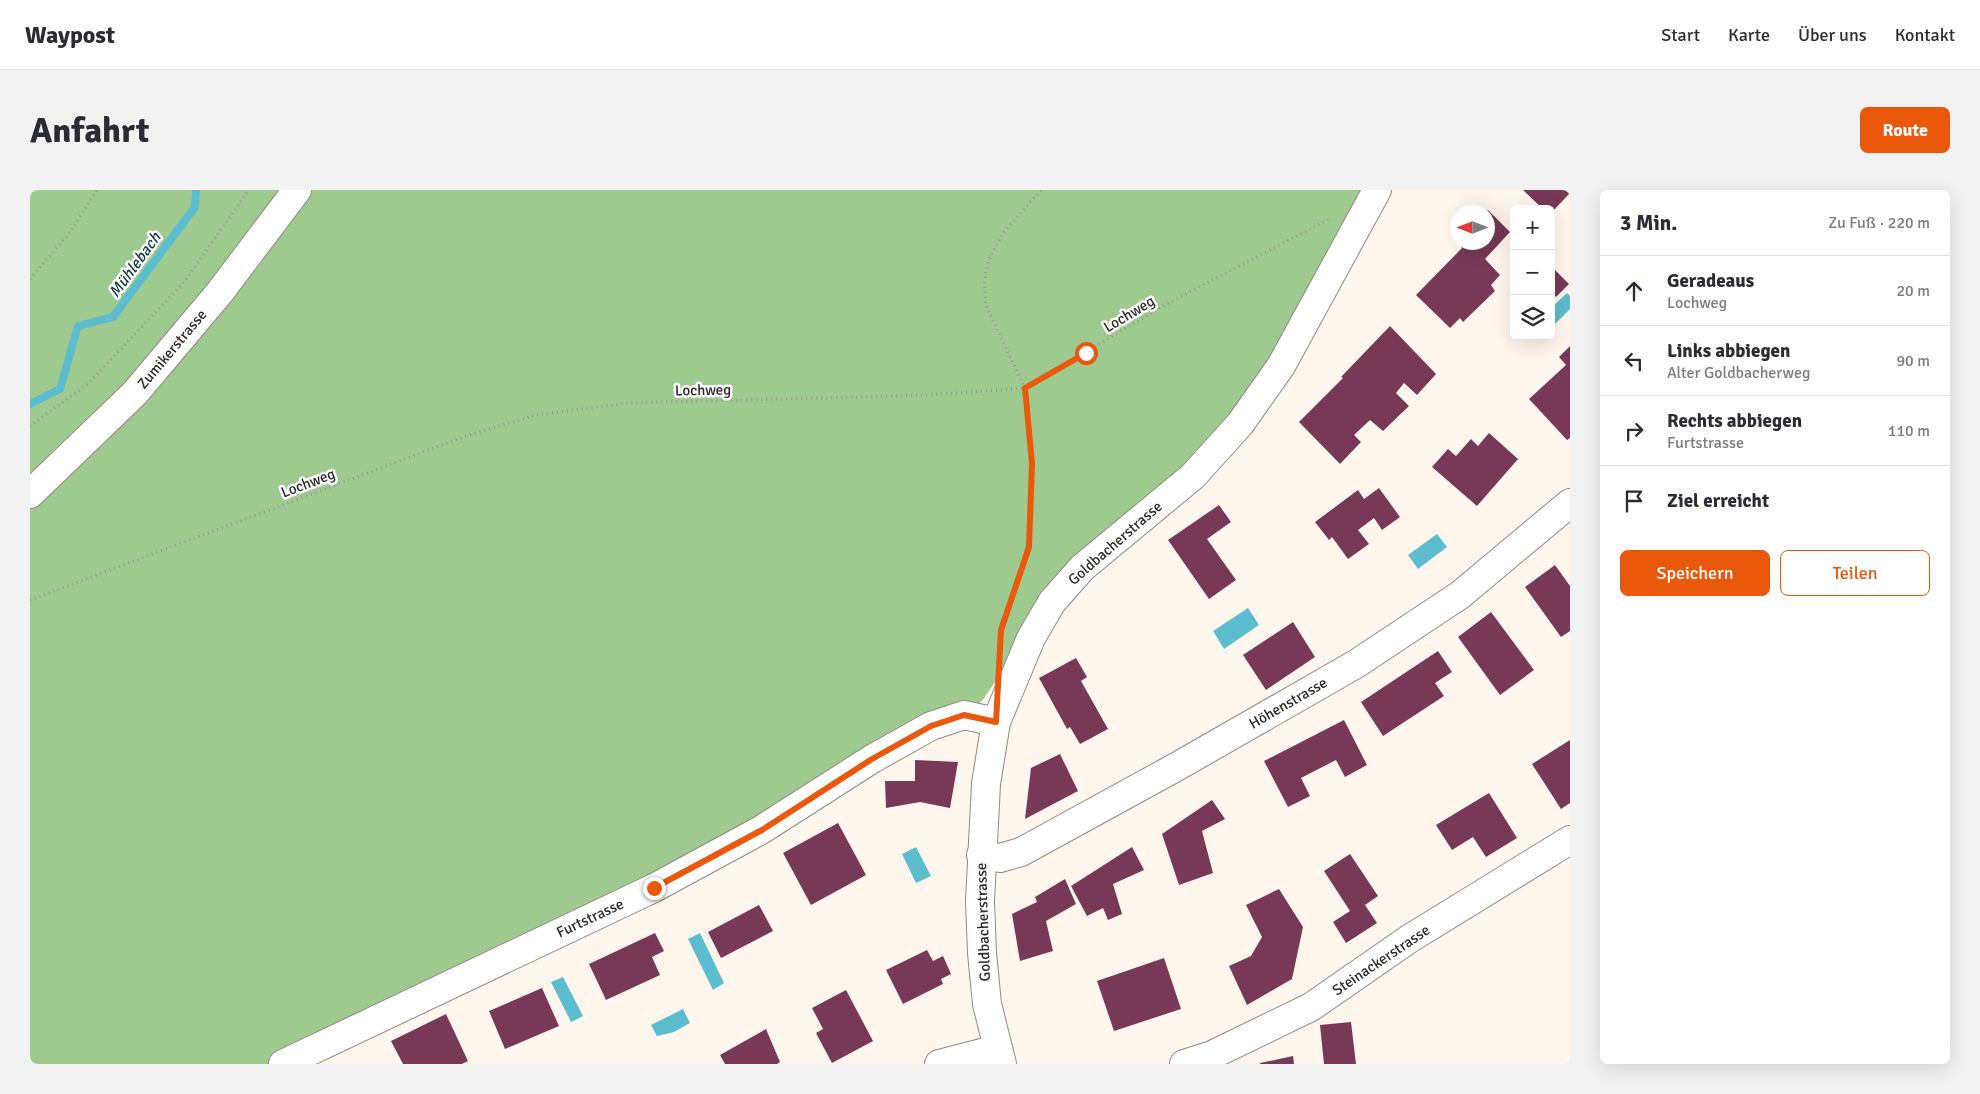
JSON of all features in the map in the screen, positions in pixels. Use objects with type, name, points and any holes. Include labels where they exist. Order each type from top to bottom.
[{"type":"street","name":"Zumikerstrasse","points":[[30,494],[135,393],[220,292],[296,190]]},
{"type":"street","name":"Goldbacherstrasse","points":[[1000,1056],[987,1004],[982,953],[981,855],[986,784],[996,722],[1031,638],[1052,602],[1082,568],[1193,476],[1240,424],[1281,366],[1370,201]]},
{"type":"street","name":"Höhenstrasse","points":[[981,855],[1000,858],[1021,852],[1178,766],[1356,664],[1460,595],[1570,503]]},
{"type":"street","name":"Furtstrasse","points":[[283,1064],[654,888],[762,830],[872,759],[931,726],[964,715],[996,722]]},
{"type":"street","name":"Steinackerstrasse","points":[[1184,1064],[1213,1060],[1311,1007],[1410,939],[1570,840]]},
{"type":"street","points":[[939,1064],[1000,1056]]},
{"type":"path","points":[[30,279],[71,231],[97,190]]},
{"type":"path","points":[[30,426],[88,384],[184,282],[250,190]]},
{"type":"path","points":[[1000,649],[1001,630],[1029,547],[1032,464],[1025,388],[986,306],[984,283],[989,259],[1004,232],[1041,190]]},
{"type":"path","name":"Lochweg","points":[[30,600],[466,436],[536,415],[628,402],[930,395],[1025,388],[1165,305],[1331,218],[1370,201]]},
{"type":"green space","points":[[30,190],[1362,190],[1264,368],[1215,436],[1008,663],[982,701],[964,715],[761,830],[283,1064],[30,1064]]},
{"type":"water","points":[[1567,293],[1570,296],[1570,309],[1555,324],[1555,304]]},
{"type":"water","points":[[1437,534],[1447,547],[1418,569],[1408,555]]},
{"type":"water","points":[[1248,608],[1259,625],[1224,649],[1213,631]]},
{"type":"water","points":[[916,847],[931,876],[916,883],[902,854]]},
{"type":"water","points":[[700,933],[724,983],[713,990],[688,939]]},
{"type":"water","points":[[563,977],[583,1016],[571,1022],[551,982]]},
{"type":"water","points":[[683,1009],[690,1023],[674,1032],[657,1036],[651,1025]]},
{"type":"building","points":[[1523,190],[1570,190],[1570,193],[1555,209],[1555,205],[1539,205]]},
{"type":"building","points":[[1495,217],[1510,232],[1495,248]]},
{"type":"building","points":[[1460,250],[1493,250],[1485,259],[1500,275],[1491,285],[1495,291],[1463,322],[1460,318],[1450,328],[1416,295]]},
{"type":"building","points":[[1555,270],[1569,284],[1555,296]]},
{"type":"building","points":[[1390,326],[1436,374],[1417,395],[1404,383],[1396,393],[1409,406],[1383,431],[1370,420],[1354,435],[1361,442],[1340,464],[1299,422],[1343,378],[1341,377]]},
{"type":"building","points":[[1570,346],[1570,438],[1567,440],[1529,399],[1566,365],[1559,357]]},
{"type":"building","points":[[1489,433],[1518,459],[1477,506],[1432,467],[1448,449],[1456,456],[1471,439],[1478,446]]},
{"type":"building","points":[[1379,488],[1400,517],[1382,530],[1374,518],[1358,530],[1369,544],[1348,559],[1332,537],[1329,540],[1315,522],[1358,490],[1364,499]]},
{"type":"building","points":[[1219,505],[1231,522],[1207,539],[1236,580],[1209,599],[1168,540]]},
{"type":"building","points":[[1555,565],[1570,586],[1570,631],[1561,637],[1525,587]]},
{"type":"building","points":[[1491,612],[1534,670],[1500,695],[1458,637]]},
{"type":"building","points":[[1293,622],[1315,657],[1266,690],[1243,655]]},
{"type":"building","points":[[1438,651],[1452,672],[1435,683],[1444,696],[1383,736],[1361,702]]},
{"type":"building","points":[[1076,658],[1087,677],[1081,681],[1108,729],[1080,744],[1070,727],[1067,729],[1039,678]]},
{"type":"building","points":[[1344,720],[1367,765],[1345,777],[1336,760],[1301,778],[1310,796],[1288,807],[1264,761]]},
{"type":"building","points":[[1570,740],[1570,803],[1561,809],[1532,764]]},
{"type":"building","points":[[1060,754],[1078,791],[1025,819],[1031,768]]},
{"type":"building","points":[[915,760],[958,762],[950,808],[920,802],[886,808],[885,781],[915,781]]},
{"type":"building","points":[[1489,793],[1517,838],[1486,857],[1473,837],[1452,850],[1436,825]]},
{"type":"building","points":[[1212,800],[1225,819],[1202,831],[1213,873],[1179,885],[1162,834]]},
{"type":"building","points":[[838,823],[866,875],[811,905],[783,853]]},
{"type":"building","points":[[1132,847],[1144,870],[1113,884],[1122,914],[1108,920],[1103,908],[1087,916],[1071,886]]},
{"type":"building","points":[[1350,854],[1378,896],[1365,905],[1377,923],[1346,943],[1333,922],[1350,911],[1324,871]]},
{"type":"building","points":[[1065,879],[1076,904],[1046,921],[1053,951],[1020,961],[1012,914],[1037,902],[1035,897]]},
{"type":"building","points":[[1279,889],[1303,927],[1292,979],[1247,1005],[1229,966],[1251,956],[1262,937],[1246,905]]},
{"type":"building","points":[[759,905],[773,931],[721,958],[708,932]]},
{"type":"building","points":[[655,933],[664,951],[652,957],[660,975],[606,1000],[589,964]]},
{"type":"building","points":[[927,950],[933,961],[943,956],[951,974],[941,979],[943,984],[903,1004],[886,970]]},
{"type":"building","points":[[1164,958],[1181,1009],[1114,1031],[1097,981]]},
{"type":"building","points":[[542,988],[559,1026],[505,1049],[489,1011]]},
{"type":"building","points":[[846,990],[873,1041],[832,1063],[816,1033],[823,1029],[812,1008]]},
{"type":"building","points":[[446,1014],[468,1061],[462,1064],[403,1064],[391,1041]]},
{"type":"building","points":[[1351,1022],[1356,1064],[1324,1064],[1320,1025]]},
{"type":"building","points":[[766,1029],[780,1062],[777,1064],[725,1064],[720,1055]]},
{"type":"building","points":[[1293,1056],[1294,1064],[1260,1064],[1260,1063]]},
{"type":"waterway","name":"Mühlebach","points":[[30,404],[60,389],[78,326],[113,317],[195,207],[196,190]]},
{"type":"route","points":[[654,888],[762,830],[872,759],[931,726],[964,715],[996,722],[1001,630],[1029,547],[1032,464],[1025,388],[1086,353]]}]
